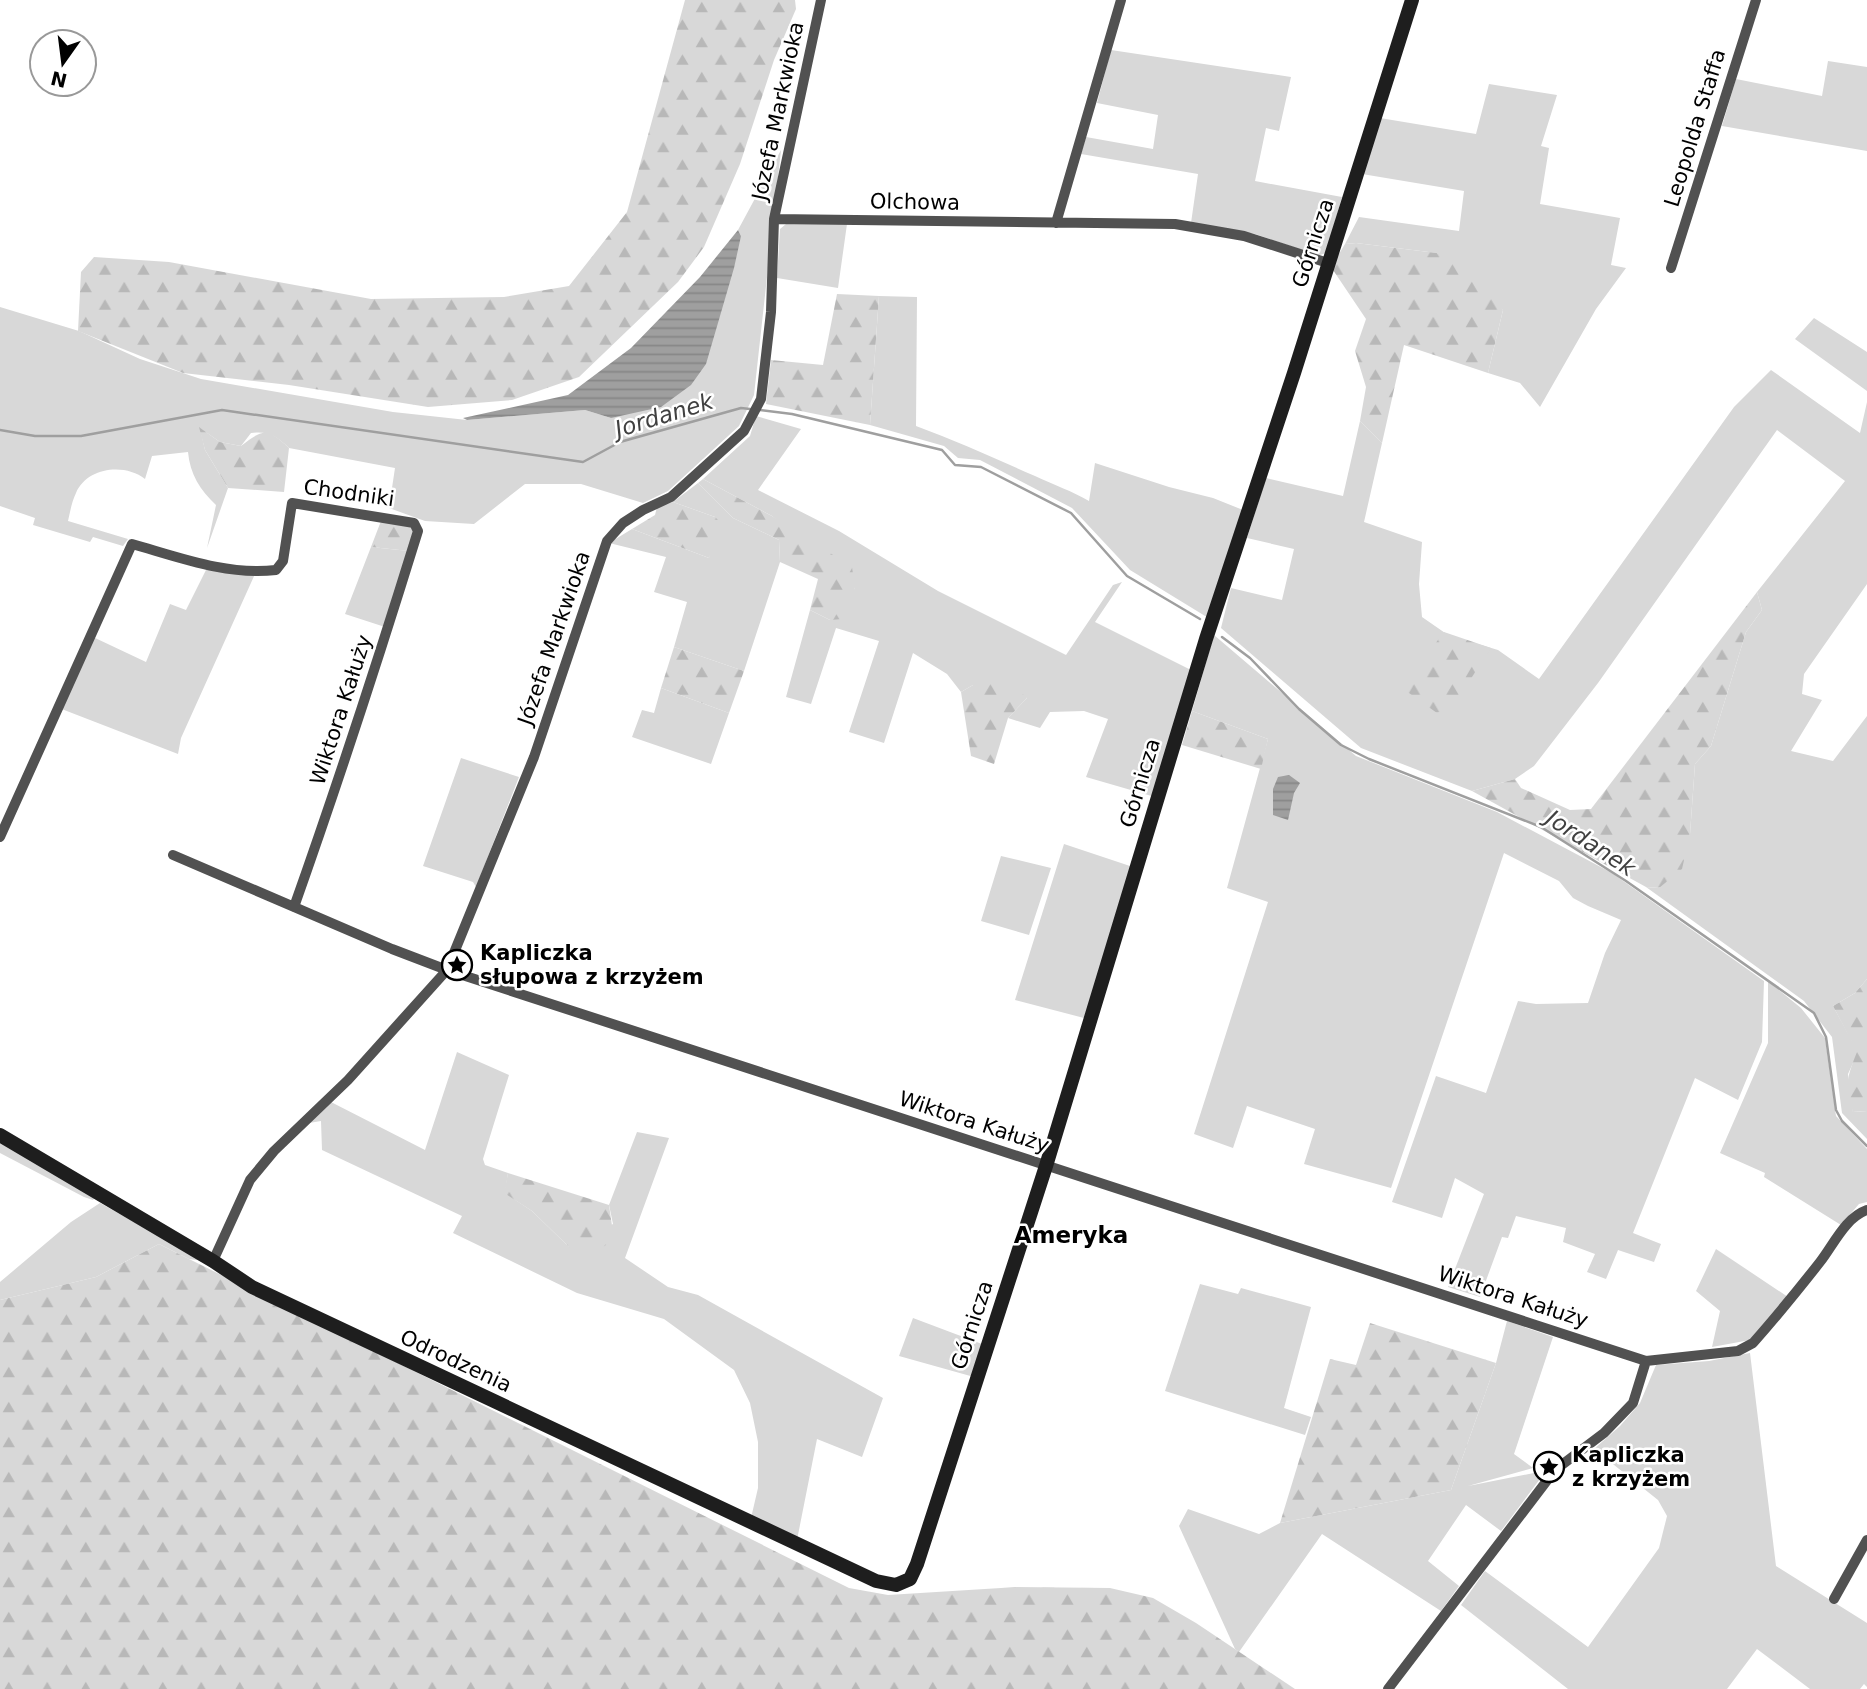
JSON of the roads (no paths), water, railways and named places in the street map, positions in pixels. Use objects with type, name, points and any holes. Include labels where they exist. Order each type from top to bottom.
[{"type":"street","name":"Józefa Markwioka","points":[[213,1261],[250,1180],[274,1151],[348,1080],[447,970],[534,757],[607,541],[623,523],[671,497],[744,431],[759,402],[771,312],[774,219],[821,0]]},
{"type":"street","points":[[1056,223],[1121,0]]},
{"type":"street","name":"Górnicza","points":[[910,1579],[1046,1166],[1206,639],[1412,0]]},
{"type":"street","name":"Leopolda Staffa","points":[[1671,268],[1756,0]]},
{"type":"street","name":"Olchowa","points":[[774,219],[1175,224],[1244,236],[1328,263]]},
{"type":"street","name":"Chodniki","points":[[0,837],[132,544],[205,564],[263,572],[276,570],[283,561],[292,503],[414,523]]},
{"type":"street","name":"Wiktora Kałuży","points":[[294,907],[345,764],[384,640],[418,531],[414,523]]},
{"type":"street","name":"Wiktora Kałuży","points":[[173,855],[447,970],[1646,1361]]},
{"type":"street","name":"Odrodzenia","points":[[0,1135],[213,1261],[252,1287],[876,1581],[896,1585],[910,1579]]},
{"type":"street","points":[[1388,1689],[1555,1470],[1604,1433],[1633,1403],[1646,1361],[1746,1348],[1776,1317],[1841,1232],[1858,1213],[1867,1210]]},
{"type":"street","points":[[1834,1599],[1867,1540]]},
{"type":"waterway","name":"Jordanek","points":[[0,430],[35,436],[81,436],[222,410],[583,462],[620,442],[741,408],[750,409]]},
{"type":"waterway","name":"Jordanek","points":[[760,410],[792,414],[942,450],[955,465],[981,467],[1071,513],[1127,576],[1200,619]]},
{"type":"waterway","name":"Jordanek","points":[[1222,637],[1250,658],[1299,709],[1341,745],[1369,759],[1541,827],[1626,881],[1814,1013],[1826,1037],[1836,1110],[1842,1121],[1867,1146]]},
{"type":"place","name":"Kapliczka słupowa z krzyżem","points":[[457,965]]},
{"type":"place","name":"Kapliczka z krzyżem","points":[[1549,1467]]},
{"type":"district","name":"Ameryka","points":[[1071,1235]]}]
